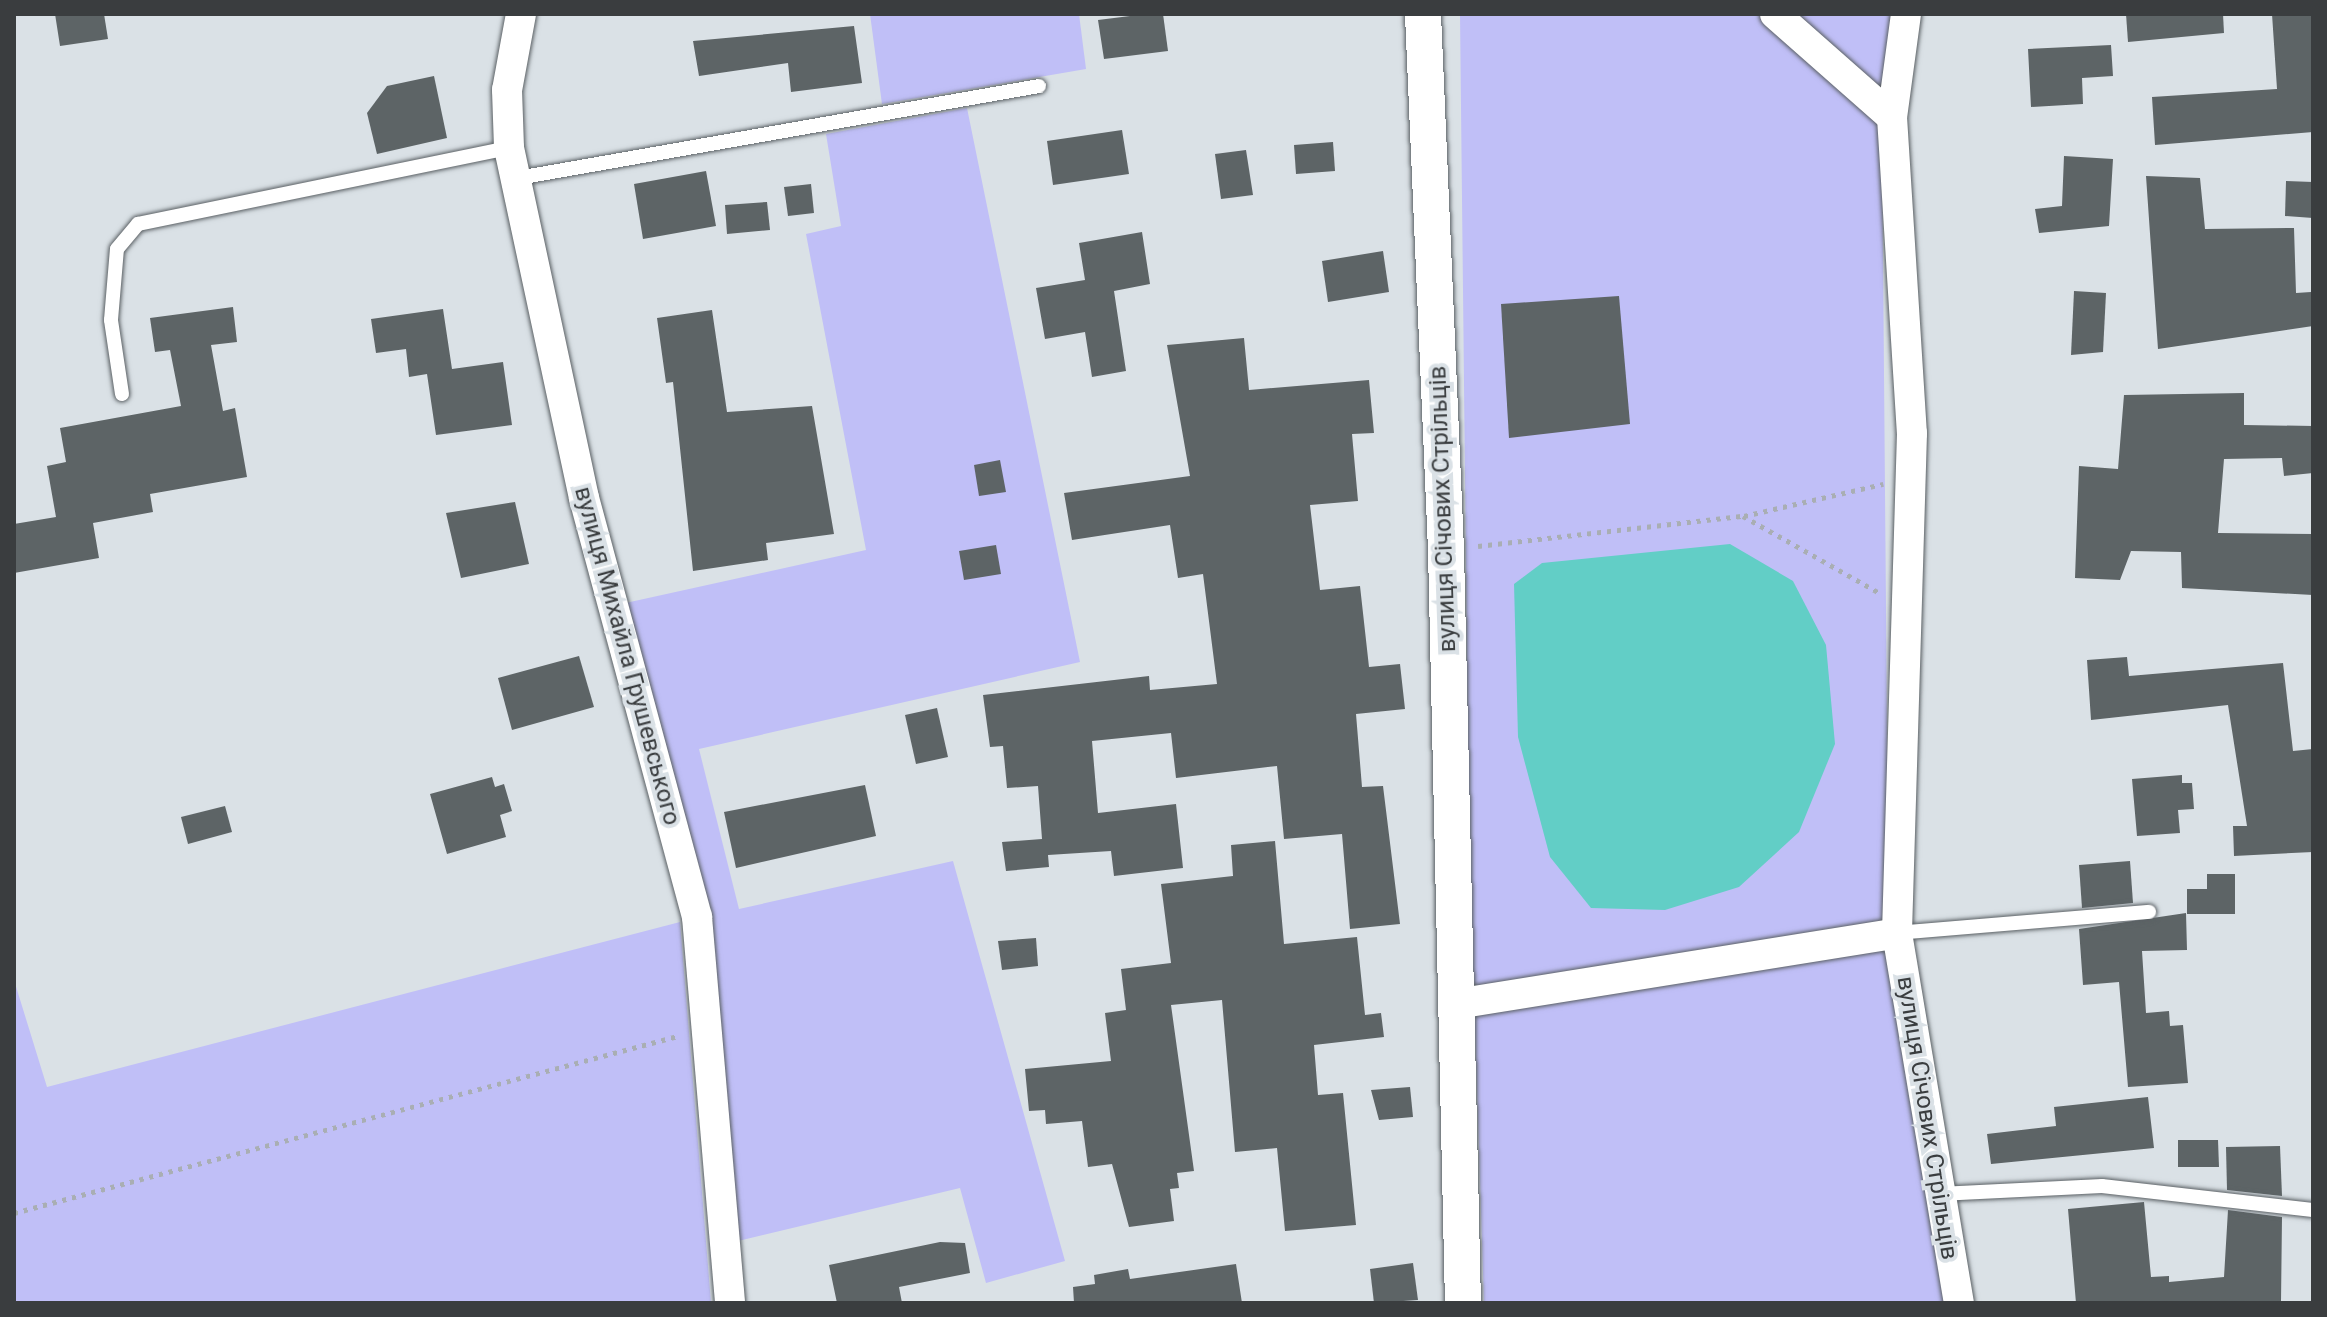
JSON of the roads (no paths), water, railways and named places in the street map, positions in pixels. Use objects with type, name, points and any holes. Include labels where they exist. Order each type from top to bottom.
[{"type":"street","name":"вулиця Михайла Грушевського","points":[[521,14],[507,90],[509,148],[518,178],[584,498],[697,917],[730,1303]]},
{"type":"street","name":"вулиця Січових Стрільців","points":[[1423,14],[1446,550],[1463,1303]]},
{"type":"street","points":[[1775,14],[1892,117]]},
{"type":"street","name":"вулиця Січових Стрільців","points":[[1906,14],[1892,117],[1910,478],[1897,933],[1938,1194],[1959,1303]]},
{"type":"street","points":[[1456,1004],[1897,933]]},
{"type":"lane","points":[[518,178],[1039,86]]},
{"type":"lane","points":[[122,394],[111,320],[117,249],[138,224],[509,148]]},
{"type":"lane","points":[[1897,933],[2149,912]]},
{"type":"lane","points":[[1938,1194],[2102,1186],[2313,1210]]}]
